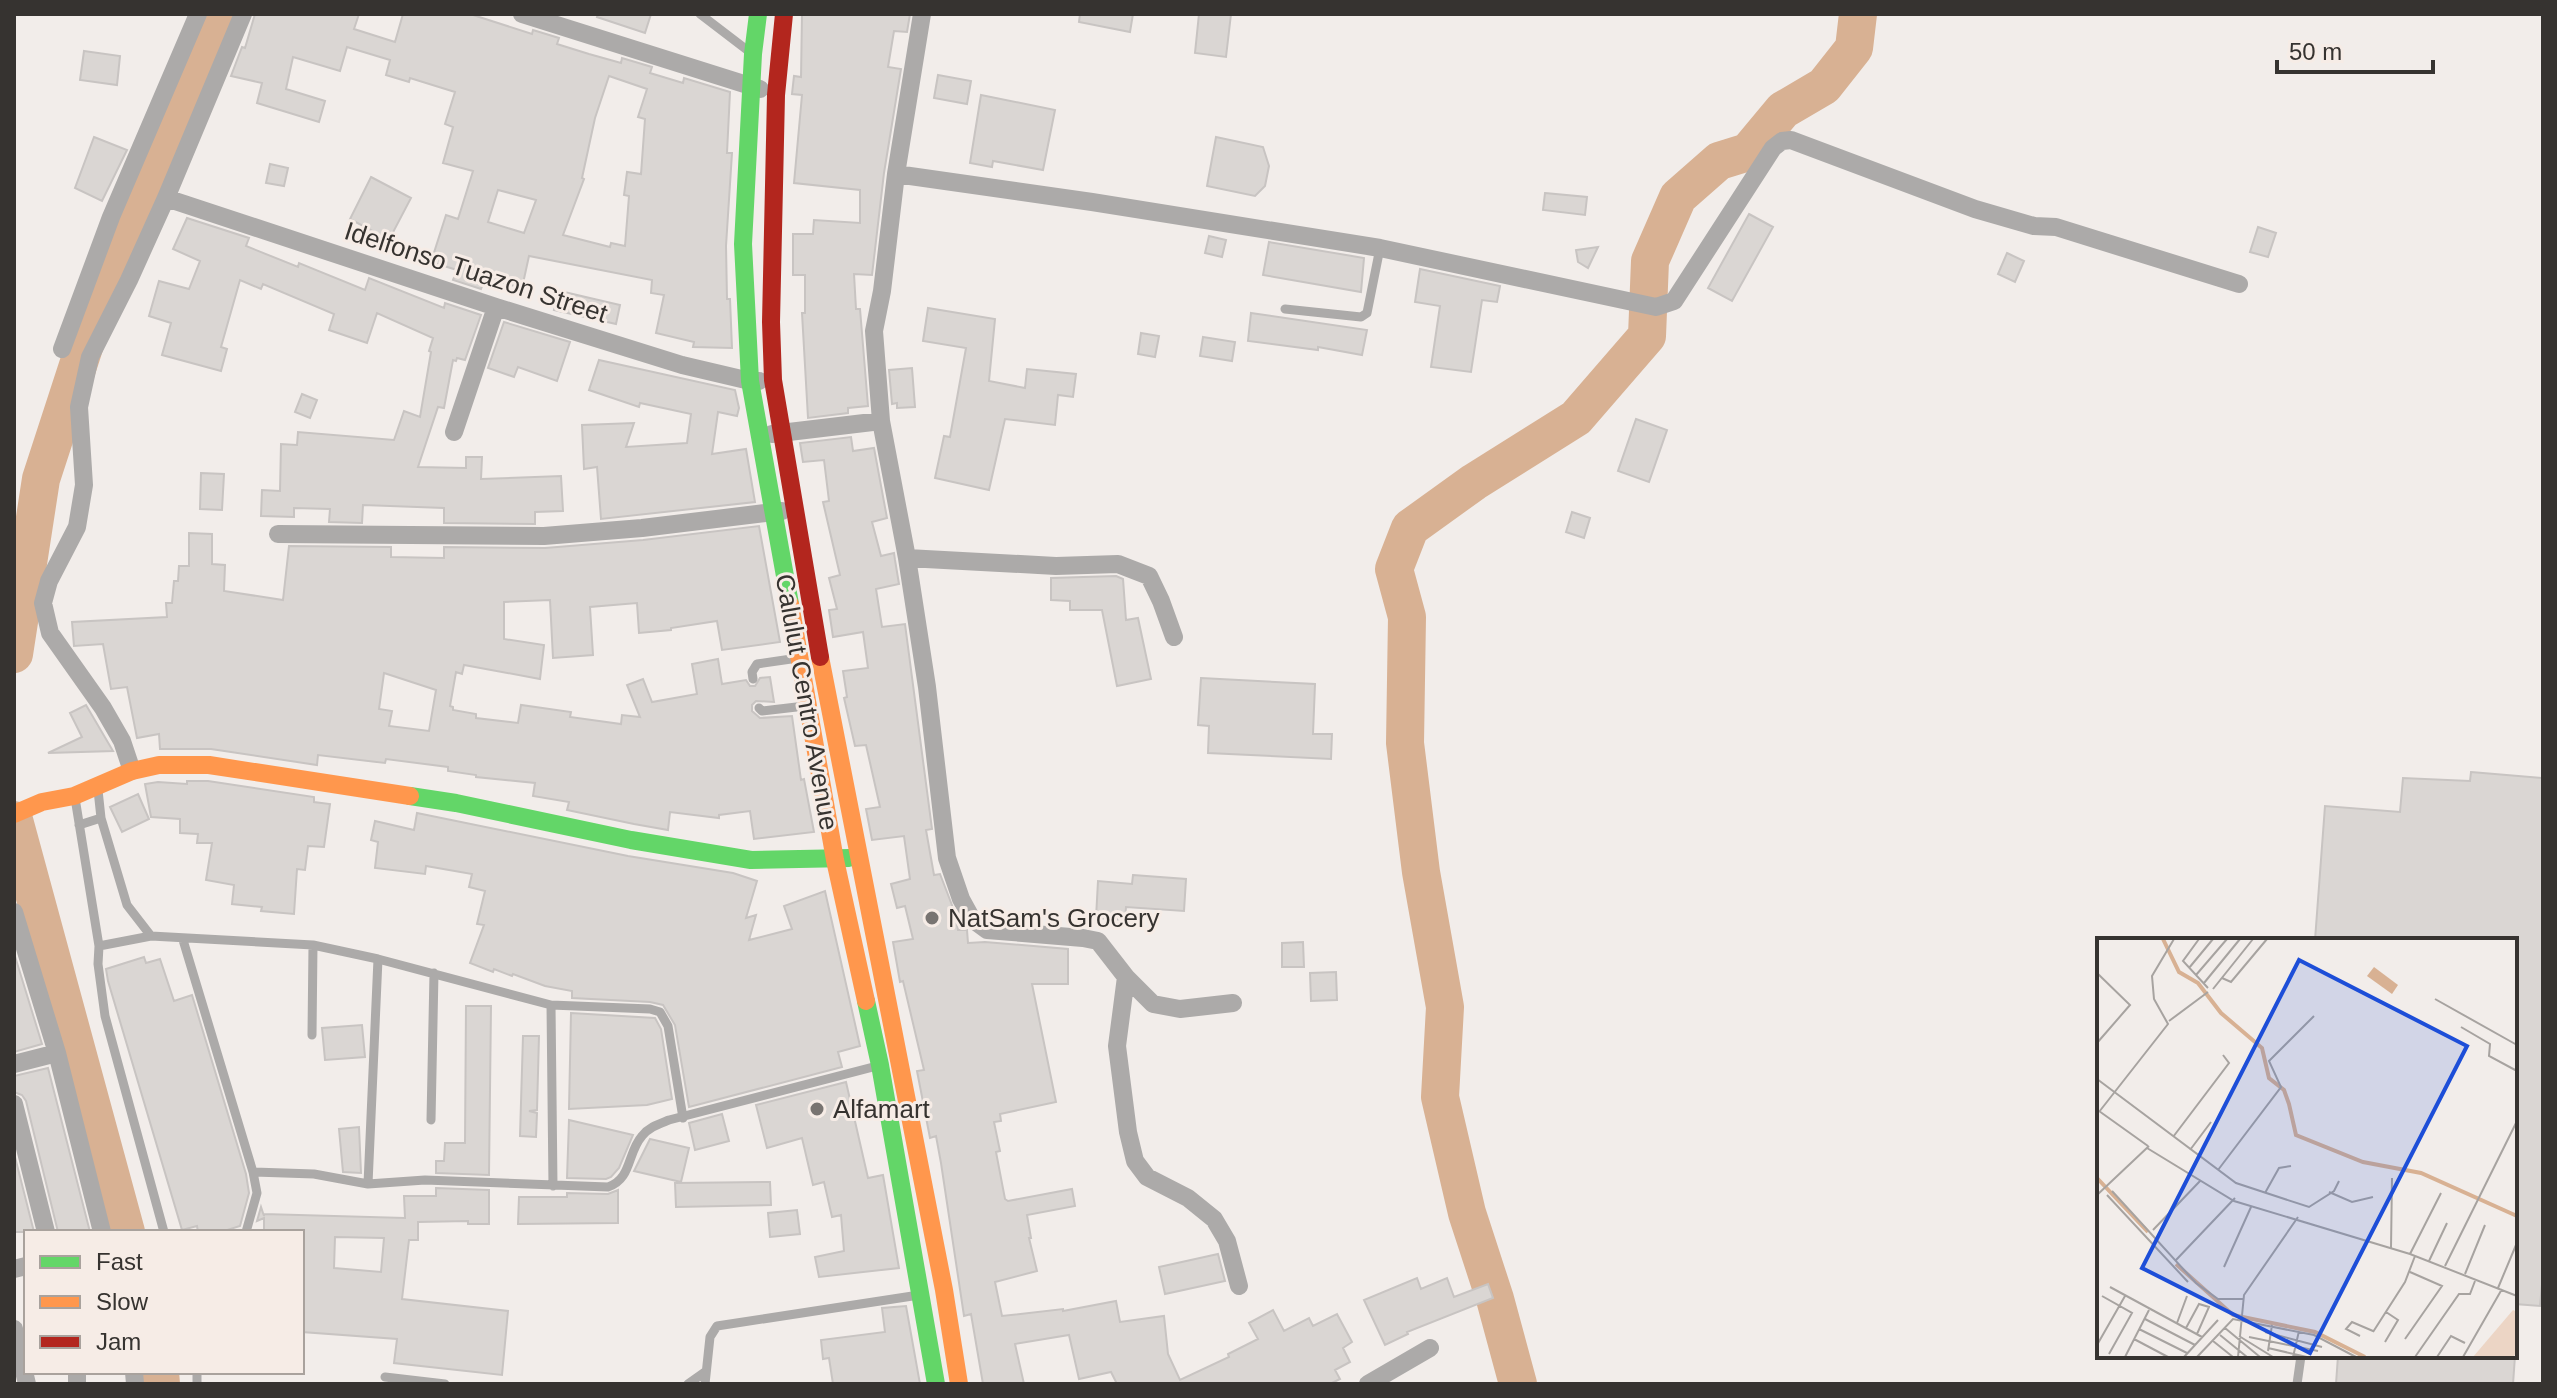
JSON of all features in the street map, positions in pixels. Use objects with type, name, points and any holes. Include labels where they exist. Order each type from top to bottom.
[{"type":"main road","name":"Calulut Centro Avenue","points":[[758,14],[743,244],[750,381],[835,860],[880,1065],[936,1384]]},
{"type":"main road","name":"Calulut Centro Avenue","points":[[784,14],[776,95],[771,322],[773,380],[828,702],[944,1290],[959,1384]]},
{"type":"main road","points":[[14,814],[42,802],[74,796],[132,771],[159,765],[209,765],[456,803],[631,840],[751,860],[860,857]]},
{"type":"street","points":[[62,349],[111,217],[198,14]]},
{"type":"street","points":[[132,771],[122,741],[108,716],[50,633],[43,603],[49,581],[77,527],[84,485],[79,407],[90,357],[166,198],[243,14]]},
{"type":"street","points":[[522,14],[776,95]]},
{"type":"street","points":[[922,14],[874,331],[881,421],[927,687],[947,858],[961,899],[972,919],[987,930],[1098,941],[1126,977],[1153,1004],[1180,1009],[1233,1003]]},
{"type":"street","points":[[896,174],[1380,248],[1656,307],[1674,301],[1773,148],[1782,141],[1791,140],[1975,209],[2034,226],[2056,227],[2239,284]]},
{"type":"street","name":"Idelfonso Tuazon Street","points":[[166,198],[682,365],[750,381],[773,380]]},
{"type":"street","points":[[454,432],[496,307]]},
{"type":"street","points":[[759,435],[881,421]]},
{"type":"street","points":[[278,534],[544,536],[642,528],[794,509]]},
{"type":"street","points":[[907,558],[1056,566],[1118,564],[1149,576],[1174,637]]},
{"type":"street","points":[[14,912],[57,1053],[101,1230]]},
{"type":"street","points":[[1126,977],[1117,1046],[1128,1132],[1135,1161],[1147,1177],[1188,1198],[1214,1219],[1227,1241],[1239,1286]]},
{"type":"street","points":[[14,1064],[57,1053]]},
{"type":"street","points":[[14,1104],[46,1230]]},
{"type":"street","points":[[14,1329],[24,1371]]},
{"type":"street","points":[[1368,1384],[1430,1348]]},
{"type":"lane","points":[[700,14],[753,54]]},
{"type":"lane","points":[[1285,309],[1361,317],[1367,313],[1380,248]]},
{"type":"lane","points":[[753,679],[752,672],[757,664],[821,655]]},
{"type":"lane","points":[[759,708],[762,711],[828,702]]},
{"type":"lane","points":[[97,786],[101,818],[127,905],[151,936]]},
{"type":"lane","points":[[74,796],[99,946],[98,964],[105,1016],[163,1230]]},
{"type":"lane","points":[[79,825],[101,818]]},
{"type":"lane","points":[[99,946],[151,936],[313,945],[434,973],[551,1005],[650,1009],[660,1012],[668,1026],[683,1118]]},
{"type":"lane","points":[[183,940],[253,1172],[257,1193],[247,1230]]},
{"type":"lane","points":[[312,1035],[313,945]]},
{"type":"lane","points":[[368,1184],[378,959]]},
{"type":"lane","points":[[431,1120],[434,973]]},
{"type":"lane","points":[[551,1005],[553,1186]]},
{"type":"lane","points":[[253,1172],[314,1174],[368,1184],[425,1180],[608,1187],[624,1178],[640,1137],[651,1128],[880,1065]]},
{"type":"lane","points":[[705,1384],[710,1337],[717,1326],[944,1290]]},
{"type":"lane","points":[[2297,1384],[2301,1358]]},
{"type":"lane","points":[[688,1384],[705,1372]]},
{"type":"lane","points":[[385,1377],[445,1384]]},
{"type":"building","points":[[255,14],[359,14],[354,29],[395,42],[403,14],[470,14],[532,34],[533,30],[559,38],[557,44],[589,54],[621,63],[622,58],[652,67],[650,73],[683,83],[684,78],[730,92],[727,153],[732,153],[726,246],[732,348],[693,347],[694,342],[656,333],[664,295],[651,293],[652,280],[529,256],[522,288],[485,278],[481,289],[453,280],[457,270],[431,262],[446,215],[458,219],[473,171],[443,163],[453,127],[445,124],[455,92],[410,78],[409,82],[386,75],[390,60],[347,47],[340,71],[293,57],[286,89],[325,101],[319,122],[257,103],[262,83],[231,76],[242,47],[245,48]],"holes":[[[609,76],[647,89],[638,117],[645,119],[641,174],[627,172],[624,195],[629,196],[625,246],[611,243],[610,247],[563,235],[584,179],[595,118]],[[498,190],[536,200],[524,233],[488,222]]]},
{"type":"building","points":[[598,14],[651,14],[645,33],[597,17]]},
{"type":"building","points":[[802,14],[910,14],[907,32],[894,31],[888,67],[901,69],[872,275],[854,274],[868,406],[848,408],[848,413],[808,418],[802,313],[805,313],[805,275],[793,275],[793,234],[813,234],[814,220],[860,223],[860,190],[794,183],[802,95],[792,94],[794,76],[801,77]]},
{"type":"building","points":[[1080,14],[1133,14],[1130,32],[1079,22]]},
{"type":"building","points":[[1199,14],[1231,14],[1226,57],[1195,53]]},
{"type":"building","points":[[84,51],[120,56],[117,85],[80,80]]},
{"type":"building","points":[[938,75],[971,81],[967,104],[934,98]]},
{"type":"building","points":[[981,95],[1055,110],[1043,170],[993,161],[992,167],[970,163]]},
{"type":"building","points":[[94,137],[127,150],[102,201],[75,188]]},
{"type":"building","points":[[1216,137],[1263,147],[1269,166],[1265,186],[1255,196],[1207,186]]},
{"type":"building","points":[[270,164],[288,168],[284,186],[266,183]]},
{"type":"building","points":[[371,177],[411,198],[389,240],[350,219]]},
{"type":"building","points":[[1545,193],[1587,197],[1585,215],[1543,210]]},
{"type":"building","points":[[1749,214],[1773,227],[1732,301],[1708,288]]},
{"type":"building","points":[[187,218],[249,238],[246,246],[298,267],[299,263],[365,290],[369,278],[444,308],[445,303],[481,315],[465,360],[453,360],[444,408],[438,407],[418,467],[466,468],[466,457],[482,457],[481,479],[561,476],[563,511],[535,512],[535,524],[444,523],[444,508],[363,505],[362,523],[329,522],[330,509],[294,508],[294,517],[261,516],[262,490],[280,491],[281,444],[297,445],[298,432],[394,440],[404,411],[420,417],[433,338],[377,313],[367,343],[329,330],[334,314],[263,284],[261,289],[240,280],[221,347],[227,349],[221,371],[162,355],[171,323],[149,316],[159,281],[189,289],[200,261],[173,249]]},
{"type":"building","points":[[2258,227],[2276,233],[2268,257],[2250,252]]},
{"type":"building","points":[[1209,236],[1226,240],[1222,257],[1205,253]]},
{"type":"building","points":[[1269,242],[1364,258],[1361,292],[1263,275]]},
{"type":"building","points":[[1598,247],[1588,268],[1578,262],[1576,250]]},
{"type":"building","points":[[2007,253],[2024,261],[2015,282],[1998,274]]},
{"type":"building","points":[[1420,269],[1500,286],[1497,302],[1482,300],[1471,372],[1431,367],[1440,306],[1415,302]]},
{"type":"building","points":[[560,291],[620,305],[616,324],[554,310]]},
{"type":"building","points":[[928,308],[995,319],[989,381],[1025,388],[1027,369],[1076,374],[1073,397],[1058,395],[1055,425],[1005,419],[989,490],[935,478],[944,436],[950,437],[966,348],[923,341]]},
{"type":"building","points":[[1251,313],[1367,330],[1362,355],[1318,347],[1318,350],[1248,341]]},
{"type":"building","points":[[504,322],[570,342],[557,381],[518,367],[514,377],[488,368]]},
{"type":"building","points":[[1141,333],[1159,336],[1155,357],[1138,354]]},
{"type":"building","points":[[1203,337],[1235,342],[1232,361],[1200,356]]},
{"type":"building","points":[[599,360],[735,390],[739,408],[737,416],[718,412],[712,454],[746,449],[755,502],[601,519],[597,467],[584,469],[582,425],[634,423],[626,447],[687,443],[691,414],[640,403],[639,407],[589,390]]},
{"type":"building","points":[[912,368],[915,407],[897,408],[897,403],[892,404],[889,370]]},
{"type":"building","points":[[302,394],[317,400],[310,418],[295,412]]},
{"type":"building","points":[[1636,419],[1667,430],[1649,482],[1618,471]]},
{"type":"building","points":[[851,437],[853,451],[874,448],[887,518],[872,522],[881,556],[894,553],[899,584],[876,589],[882,627],[905,624],[932,829],[926,830],[934,875],[940,874],[958,930],[967,930],[968,943],[1068,949],[1068,984],[1032,984],[1056,1102],[1000,1114],[1001,1121],[994,1122],[1005,1199],[1008,1201],[1072,1189],[1075,1206],[1027,1215],[1037,1271],[995,1282],[1002,1316],[1063,1311],[1116,1301],[1120,1322],[1164,1316],[1168,1354],[1180,1380],[1229,1357],[1228,1354],[1258,1339],[1249,1323],[1273,1310],[1284,1331],[1309,1318],[1313,1326],[1337,1314],[1352,1342],[1343,1348],[1350,1362],[1335,1370],[1340,1379],[1330,1384],[1117,1384],[1111,1372],[1079,1379],[1069,1335],[1015,1344],[1024,1384],[983,1384],[971,1314],[964,1316],[936,1136],[930,1138],[917,1071],[924,1070],[903,981],[900,982],[893,942],[913,939],[905,906],[897,908],[891,884],[910,879],[904,836],[872,840],[866,809],[880,807],[866,745],[855,746],[844,698],[847,697],[843,671],[868,668],[863,632],[833,637],[829,610],[837,609],[829,578],[840,575],[823,502],[829,501],[824,460],[803,462],[800,443]]},
{"type":"building","points":[[201,473],[224,474],[222,510],[200,509]]},
{"type":"building","points":[[1572,512],[1590,518],[1584,538],[1566,532]]},
{"type":"building","points":[[759,526],[780,642],[722,650],[717,621],[639,633],[637,603],[590,607],[593,655],[553,658],[550,600],[504,602],[504,639],[544,645],[540,679],[464,665],[462,674],[456,672],[450,706],[453,710],[476,714],[476,718],[518,723],[521,705],[571,712],[570,717],[621,724],[622,715],[640,717],[627,685],[643,679],[652,702],[697,694],[692,664],[718,659],[722,684],[746,680],[750,686],[755,686],[760,678],[770,677],[774,702],[756,701],[752,711],[760,718],[792,716],[801,780],[804,779],[814,832],[754,839],[750,811],[719,815],[719,818],[670,812],[668,830],[567,810],[569,802],[533,796],[535,783],[476,777],[448,771],[448,767],[386,759],[385,763],[318,755],[317,765],[211,749],[160,749],[159,734],[137,738],[127,687],[111,689],[103,644],[74,646],[72,622],[167,617],[166,603],[172,603],[179,566],[189,566],[189,533],[212,534],[212,564],[225,565],[224,591],[283,600],[289,546],[391,547],[391,557],[444,558],[444,547],[545,548]],"holes":[[[384,673],[436,690],[429,731],[389,726],[392,711],[379,709]]]},
{"type":"building","points":[[1116,576],[1123,579],[1126,620],[1138,618],[1151,679],[1117,686],[1102,610],[1070,610],[1070,601],[1051,600],[1051,578]]},
{"type":"building","points":[[1201,678],[1315,684],[1313,734],[1332,734],[1331,759],[1208,753],[1209,726],[1198,725]]},
{"type":"building","points":[[86,705],[113,751],[48,753],[82,737],[70,713]]},
{"type":"building","points":[[2471,772],[2543,778],[2543,1274],[2540,1306],[2517,1304],[2517,938],[2315,938],[2325,806],[2400,812],[2403,778],[2470,781]]},
{"type":"building","points":[[187,781],[208,781],[314,797],[314,802],[330,804],[324,847],[308,846],[305,870],[297,869],[294,914],[232,904],[234,885],[206,880],[212,843],[197,843],[198,834],[180,833],[180,819],[151,817],[145,784],[187,784]]},
{"type":"building","points":[[138,794],[149,819],[122,832],[110,807]]},
{"type":"building","points":[[417,813],[628,856],[733,873],[757,881],[746,918],[756,915],[749,940],[792,929],[784,906],[825,891],[860,1046],[838,1052],[842,1067],[689,1107],[675,1025],[663,1005],[572,998],[572,991],[545,986],[494,969],[493,972],[470,963],[484,925],[477,924],[485,891],[469,887],[472,874],[426,866],[425,874],[375,868],[378,842],[371,840],[375,821],[414,830]]},
{"type":"building","points":[[1133,875],[1186,879],[1184,911],[1126,907],[1125,920],[1096,918],[1098,881],[1132,884]]},
{"type":"building","points":[[1303,942],[1304,967],[1282,967],[1282,943]]},
{"type":"building","points":[[14,953],[42,1044],[14,1052]]},
{"type":"building","points":[[144,957],[146,963],[160,959],[174,1001],[192,995],[246,1174],[249,1193],[240,1226],[227,1230],[198,1230],[197,1226],[182,1230],[106,969]]},
{"type":"building","points":[[1336,972],[1337,1000],[1311,1001],[1310,973]]},
{"type":"building","points":[[466,1006],[491,1006],[489,1175],[436,1173],[436,1161],[444,1161],[445,1143],[465,1143]]},
{"type":"building","points":[[571,1013],[655,1018],[661,1029],[672,1099],[647,1105],[569,1109]]},
{"type":"building","points":[[362,1025],[365,1057],[325,1060],[322,1028]]},
{"type":"building","points":[[523,1036],[539,1036],[537,1110],[529,1111],[537,1113],[536,1137],[520,1136]]},
{"type":"building","points":[[48,1068],[89,1230],[58,1230],[26,1101],[14,1092],[14,1076]]},
{"type":"building","points":[[846,1082],[868,1178],[883,1175],[899,1268],[819,1277],[815,1257],[844,1251],[841,1215],[832,1217],[824,1182],[813,1185],[802,1138],[767,1148],[756,1105]]},
{"type":"building","points":[[722,1114],[729,1141],[695,1150],[689,1123]]},
{"type":"building","points":[[569,1120],[633,1135],[619,1168],[611,1177],[567,1178]]},
{"type":"building","points":[[359,1127],[361,1173],[343,1172],[339,1129]]},
{"type":"building","points":[[650,1139],[689,1148],[681,1182],[634,1171]]},
{"type":"building","points":[[14,1153],[33,1230],[14,1232]]},
{"type":"building","points":[[770,1182],[771,1205],[676,1207],[675,1183]]},
{"type":"building","points":[[436,1188],[489,1190],[489,1224],[468,1224],[468,1221],[418,1222],[418,1240],[409,1240],[402,1299],[508,1311],[502,1375],[394,1363],[397,1339],[304,1332],[304,1230],[264,1230],[264,1218],[257,1221],[261,1207],[264,1216],[405,1218],[404,1196],[436,1196]],"holes":[[[335,1237],[384,1238],[381,1272],[334,1268]]]},
{"type":"building","points":[[618,1190],[618,1223],[518,1224],[519,1197],[567,1197],[567,1193],[608,1194]]},
{"type":"building","points":[[797,1210],[800,1234],[770,1237],[768,1213]]},
{"type":"building","points":[[1218,1254],[1225,1281],[1165,1294],[1159,1267]]},
{"type":"building","points":[[1417,1278],[1421,1289],[1447,1278],[1454,1297],[1488,1284],[1493,1298],[1407,1332],[1385,1345],[1364,1300]]},
{"type":"building","points":[[906,1306],[920,1384],[833,1384],[829,1358],[823,1359],[821,1340],[885,1332],[882,1308]]},
{"type":"building","points":[[2338,1358],[2515,1358],[2513,1384],[2336,1384]]},
{"type":"waterway","points":[[14,654],[41,479],[99,301],[226,14]]},
{"type":"waterway","points":[[1518,1384],[1467,1213],[1440,1097],[1445,1007],[1421,872],[1405,743],[1407,617],[1394,569],[1410,528],[1474,482],[1576,418],[1647,336],[1650,261],[1678,197],[1719,161],[1748,152],[1783,110],[1824,86],[1854,48],[1858,14]]},
{"type":"waterway","points":[[14,820],[125,1230]]},
{"type":"waterway","points":[[160,1374],[161,1384]]},
{"type":"traffic: fast","points":[[758,14],[743,244],[750,381],[790,604]]},
{"type":"traffic: fast","points":[[410,796],[631,840],[751,860],[849,858]]},
{"type":"traffic: fast","points":[[866,1001],[936,1384]]},
{"type":"traffic: slow","points":[[790,604],[835,860],[866,1001]]},
{"type":"traffic: slow","points":[[820,657],[944,1290],[959,1384]]},
{"type":"traffic: slow","points":[[14,814],[42,802],[74,796],[132,771],[159,765],[209,765],[410,796]]},
{"type":"traffic: jam","points":[[784,14],[776,95],[771,322],[773,380],[820,657]]},
{"type":"place","name":"NatSam's Grocery","points":[[932,918]]},
{"type":"place","name":"Alfamart","points":[[817,1109]]}]
